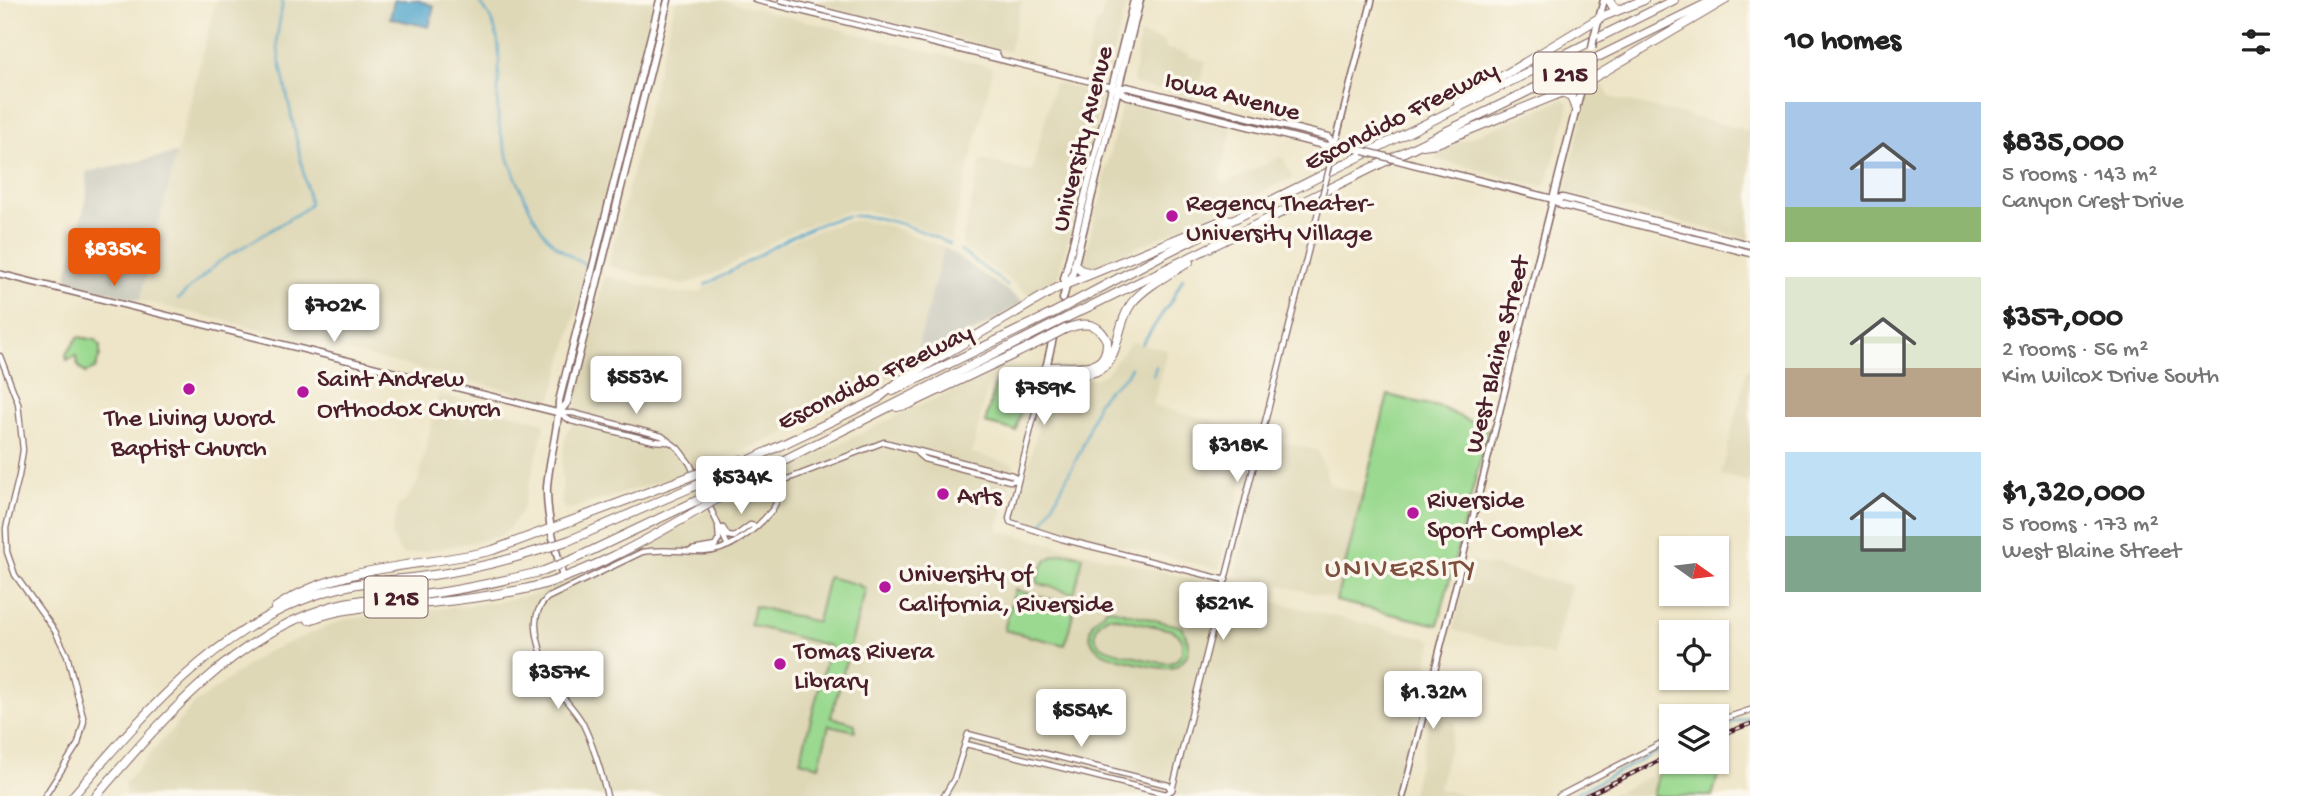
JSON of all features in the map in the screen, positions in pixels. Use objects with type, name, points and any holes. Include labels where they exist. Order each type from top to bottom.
[{"type":"highway","points":[[1609,0],[1614,8],[1621,9]]},
{"type":"highway","points":[[1411,132],[1598,21],[1644,0]]},
{"type":"highway","name":"Escondido Freeway","points":[[73,796],[163,696],[196,666],[253,624],[297,602],[356,584],[428,576],[500,563],[608,526],[690,488],[706,476],[876,400],[1051,314],[1067,301],[1276,200],[1674,0]]},
{"type":"highway","name":"Escondido Freeway","points":[[96,796],[176,709],[219,669],[254,641],[301,617],[329,607],[377,598],[430,594],[544,571],[698,505],[1066,318],[1714,0]]},
{"type":"highway","points":[[1416,146],[1437,143],[1562,92],[1725,0]]},
{"type":"highway","points":[[1562,92],[1570,96],[1576,110]]},
{"type":"highway","points":[[876,400],[901,380],[1042,296],[1092,273],[1276,200]]},
{"type":"highway","points":[[1046,368],[1052,372],[1088,374],[1103,369],[1111,360],[1121,324],[1136,299],[1218,243]]},
{"type":"highway","points":[[1075,265],[1080,271],[1092,273]]},
{"type":"highway","points":[[881,412],[910,404],[1065,329],[1084,323],[1096,326],[1102,331],[1107,341],[1103,358],[1097,364],[1086,367],[1046,368]]},
{"type":"highway","points":[[253,624],[282,603],[328,583],[362,573],[480,553],[686,478],[706,476]]},
{"type":"highway","points":[[254,641],[331,613],[521,590],[563,578],[654,535],[698,505]]},
{"type":"main road","points":[[563,578],[548,505],[548,480],[559,399],[660,0]]},
{"type":"main road","points":[[559,413],[567,403],[668,0]]},
{"type":"main road","name":"University Avenue","points":[[1067,301],[1068,283],[1073,276],[1135,0]]},
{"type":"main road","name":"University Avenue","points":[[1068,283],[1064,279],[1140,0]]},
{"type":"main road","points":[[1335,144],[1372,0]]},
{"type":"main road","name":"West Blaine Street","points":[[1403,796],[1604,0]]},
{"type":"main road","points":[[1132,8],[1130,28],[1133,33]]},
{"type":"main road","name":"Iowa Avenue","points":[[1116,88],[1125,95],[1553,199],[1562,205],[1750,253]]},
{"type":"main road","name":"Iowa Avenue","points":[[1553,199],[1563,198],[1750,245]]},
{"type":"main road","points":[[0,274],[559,413]]},
{"type":"main road","points":[[1046,368],[1053,338]]},
{"type":"street","name":"Iowa Avenue","points":[[755,0],[1116,88]]},
{"type":"street","name":"Iowa Avenue","points":[[781,0],[997,54],[999,58]]},
{"type":"street","points":[[966,744],[1166,794],[1172,790],[1335,144]]},
{"type":"street","points":[[0,356],[18,403],[23,450],[6,528],[10,565],[21,585],[55,631],[67,655],[84,721],[78,744],[45,796]]},
{"type":"street","points":[[1046,368],[1010,522],[1062,539],[1226,580]]},
{"type":"street","points":[[559,413],[575,414],[663,436],[685,456],[728,546]]},
{"type":"street","points":[[607,796],[598,762],[581,720],[560,694],[550,675],[536,622],[543,601],[642,552],[711,552],[728,546],[774,506],[783,482],[790,477],[884,442],[918,453],[1012,475],[1018,480]]},
{"type":"street","points":[[718,522],[732,537],[750,525],[754,526]]},
{"type":"street","points":[[684,551],[715,546],[719,539],[718,522]]},
{"type":"street","points":[[1729,717],[1750,710]]},
{"type":"street","points":[[944,796],[954,779],[968,734],[1168,785],[1172,790]]},
{"type":"street","points":[[1559,796],[1659,744]]},
{"type":"shaded area","points":[[216,0],[654,0],[569,340],[552,397],[546,400],[140,300]]},
{"type":"shaded area","points":[[676,0],[721,0],[991,67],[993,70],[951,240],[899,219],[866,211],[848,211],[795,230],[714,274],[683,285],[608,266]]},
{"type":"shaded area","points":[[802,0],[1022,0],[1009,52]]},
{"type":"shaded area","points":[[1106,0],[1128,0],[1106,75],[1084,70],[1096,24],[1101,21]]},
{"type":"shaded area","points":[[1140,35],[1166,42],[1165,48],[1206,61],[1196,99],[1133,83]]},
{"type":"shaded area","points":[[1054,83],[1099,94],[1102,100],[1059,274],[1053,282],[1032,297],[961,245],[981,160],[1032,172]]},
{"type":"shaded area","points":[[1602,83],[1610,97],[1750,131],[1750,239],[1564,193],[1589,92]]},
{"type":"shaded area","points":[[1563,99],[1569,103],[1566,119],[1547,182],[1542,186],[1435,159],[1436,152]]},
{"type":"shaded area","points":[[1129,102],[1232,128],[1220,178],[1224,184],[1280,157],[1293,178],[1088,269],[1083,267],[1097,206],[1101,204],[1104,189],[1102,185],[1122,105]]},
{"type":"shaded area","points":[[177,153],[140,300],[69,281],[67,276],[87,196],[86,172]]},
{"type":"shaded area","points":[[861,220],[890,226],[944,247],[913,365],[801,424],[793,431],[701,469],[567,510],[562,505],[565,439],[577,405],[574,400],[605,276],[679,294],[699,292],[769,251],[805,234],[844,222]]},
{"type":"shaded area","points":[[944,247],[1023,302],[917,367],[913,365]]},
{"type":"shaded area","name":"University of California, Riverside","points":[[1131,342],[1167,350],[1153,406],[1256,431],[1219,569],[1015,518],[1050,381],[1055,377],[1093,379],[1106,374]]},
{"type":"shaded area","points":[[1747,369],[1750,370],[1750,482],[1721,475]]},
{"type":"shaded area","name":"University of California, Riverside","points":[[990,376],[972,453],[1014,464],[999,531],[1215,585],[1217,588],[1433,640],[1396,796],[126,796],[124,784],[193,705],[264,653],[345,619],[497,602],[533,595],[633,552],[737,494],[913,408]]},
{"type":"shaded area","points":[[439,394],[545,425],[522,510],[506,532],[498,537],[403,555],[391,536],[398,506],[405,501],[418,482]]},
{"type":"shaded area","name":"Riverside Sport Complex","points":[[1388,395],[1442,408],[1488,430],[1438,625],[1236,574],[1268,439],[1318,451],[1330,485],[1363,494]]},
{"type":"shaded area","points":[[1470,561],[1571,585],[1553,656],[1453,630]]},
{"type":"shaded area","points":[[1431,715],[1456,721],[1439,789],[1464,796],[1411,796]]},
{"type":"shaded area","points":[[1659,771],[1653,796],[1610,796]]},
{"type":"green space","points":[[78,337],[96,340],[100,346],[95,369],[85,373],[78,366],[76,356],[67,360],[66,354]]},
{"type":"green space","points":[[997,377],[1027,385],[1016,431],[985,423]]},
{"type":"green space","name":"Riverside Sport Complex","points":[[1388,395],[1442,408],[1488,430],[1438,625],[1336,601]]},
{"type":"green space","points":[[1067,553],[1083,556],[1075,591],[1072,593],[1037,583],[1040,571],[1050,558]]},
{"type":"green space","points":[[828,577],[866,588],[831,717],[855,724],[855,731],[829,725],[819,766],[800,761],[830,646],[750,625],[754,606],[817,622]]},
{"type":"green space","points":[[1015,590],[1075,606],[1065,645],[1004,630]]},
{"type":"green space","points":[[1107,608],[1183,627],[1189,645],[1187,655],[1177,665],[1162,668],[1105,654],[1096,647],[1090,636],[1094,621]],"holes":[[[1109,616],[1171,630],[1182,640],[1182,653],[1177,660],[1169,663],[1108,649],[1099,643],[1095,635],[1098,626]]]},
{"type":"green space","points":[[1659,771],[1659,774],[1719,774],[1712,796],[1653,796]]},
{"type":"water","points":[[394,0],[417,0],[434,6],[429,27],[390,18]]},
{"type":"waterway","points":[[178,299],[220,261],[310,204],[279,57],[277,37],[283,0]]},
{"type":"waterway","points":[[477,0],[488,13],[498,41],[498,116],[504,144],[517,180],[533,215],[549,239],[588,266]]},
{"type":"waterway","points":[[705,285],[810,228],[848,216]]},
{"type":"waterway","points":[[852,216],[890,221],[950,244]]},
{"type":"waterway","points":[[960,250],[1008,286]]},
{"type":"waterway","points":[[1142,344],[1183,278]]},
{"type":"waterway","points":[[1153,376],[1156,366]]},
{"type":"waterway","points":[[1043,524],[1081,450],[1098,402],[1126,376],[1131,367]]},
{"type":"waterway","points":[[1729,724],[1750,717]]},
{"type":"waterway","points":[[1570,796],[1659,751]]},
{"type":"railway","points":[[1729,732],[1750,724]]},
{"type":"railway","points":[[1585,796],[1659,761]]},
{"type":"place","name":"Regency Theater- University Village","points":[[1172,216]]},
{"type":"place","name":"The Living Word Baptist Church","points":[[189,389]]},
{"type":"place","name":"Saint Andrew Orthodox Church","points":[[303,392]]},
{"type":"place","name":"Arts","points":[[943,494]]},
{"type":"place","name":"Riverside Sport Complex","points":[[1413,513]]},
{"type":"place","name":"University of California, Riverside","points":[[885,587]]},
{"type":"place","name":"Tomas Rivera Library","points":[[780,664]]},
{"type":"district","name":"UNIVERSITY","points":[[1401,566]]}]
